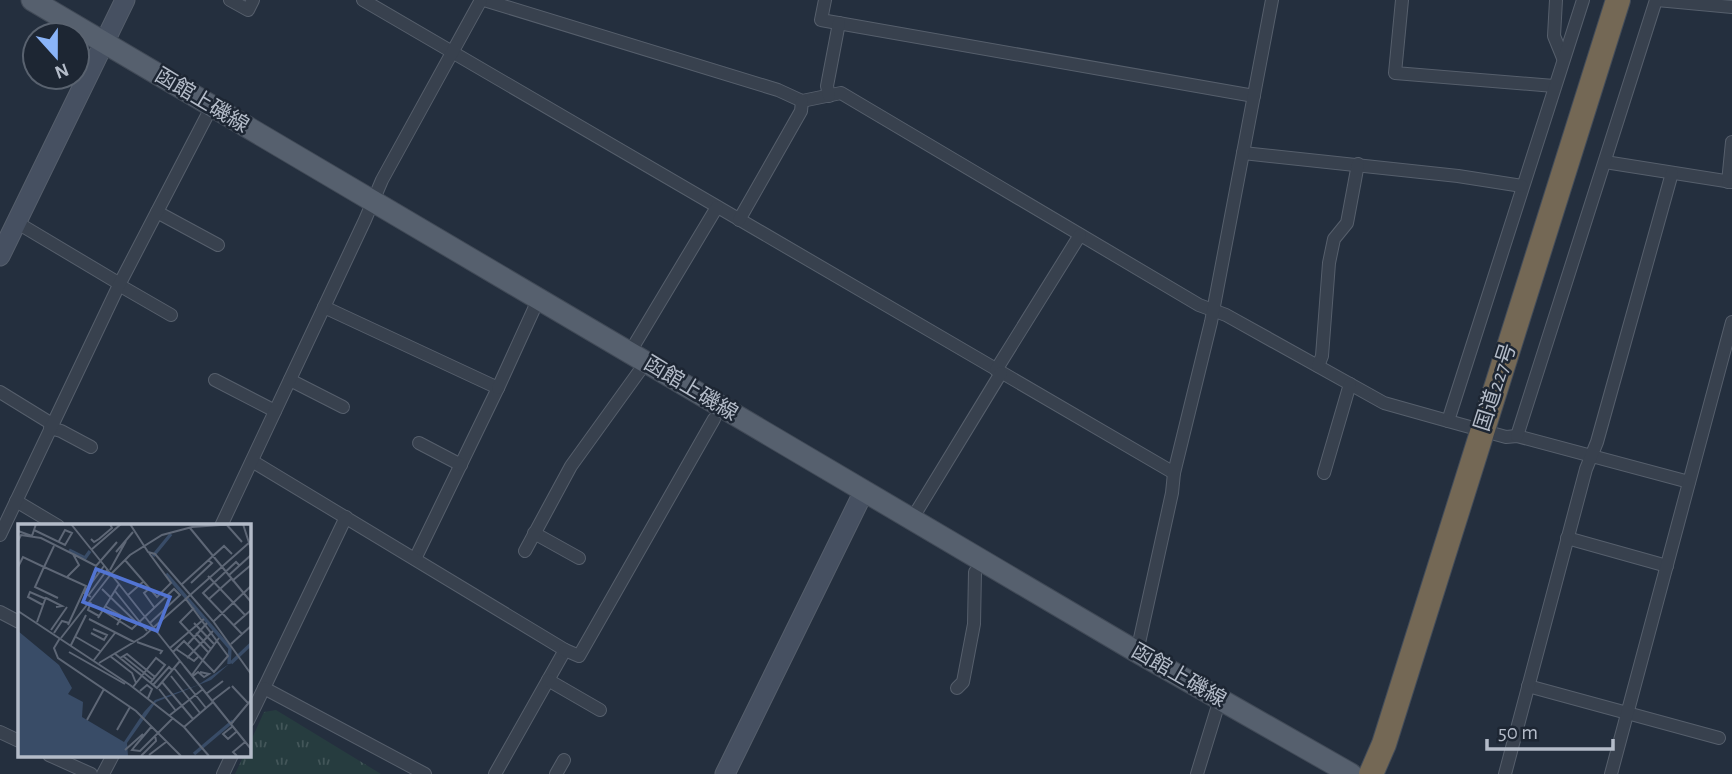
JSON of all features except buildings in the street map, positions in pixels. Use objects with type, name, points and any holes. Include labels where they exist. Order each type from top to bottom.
[{"type":"highway","name":"国道227号","points":[[1371,774],[1388,731],[1618,0]]},
{"type":"main road","name":"函館上磯線","points":[[32,0],[1138,652],[1351,774]]},
{"type":"street","points":[[0,256],[125,0]]},
{"type":"street","points":[[230,0],[248,10],[253,0]]},
{"type":"street","points":[[363,0],[1174,473]]},
{"type":"street","points":[[222,524],[382,180],[483,0],[778,90],[802,101],[841,93],[1199,305],[1213,309],[1384,403],[1506,437],[1517,436],[1689,482]]},
{"type":"street","points":[[825,0],[821,20],[1254,96]]},
{"type":"street","points":[[1138,652],[1174,473],[1213,309],[1272,0]]},
{"type":"street","points":[[1402,0],[1395,73],[1554,86]]},
{"type":"street","points":[[1556,0],[1554,36],[1563,58]]},
{"type":"street","points":[[1448,421],[1583,0]]},
{"type":"street","points":[[1517,436],[1656,0],[1732,8]]},
{"type":"street","points":[[829,96],[827,86],[839,23]]},
{"type":"street","points":[[739,220],[801,111],[802,101]]},
{"type":"street","points":[[0,535],[120,285],[212,106]]},
{"type":"street","points":[[1605,162],[1730,182],[1732,142]]},
{"type":"street","points":[[1243,153],[1358,164],[1522,186]]},
{"type":"street","points":[[1318,366],[1322,356],[1329,263],[1334,239],[1346,223],[1358,164]]},
{"type":"street","points":[[1505,774],[1567,538],[1601,429],[1671,173]]},
{"type":"street","points":[[525,551],[571,466],[638,357],[717,207]]},
{"type":"street","points":[[157,212],[218,245]]},
{"type":"street","points":[[16,222],[171,315]]},
{"type":"street","points":[[912,519],[1080,235]]},
{"type":"street","points":[[415,559],[539,298]]},
{"type":"street","points":[[324,307],[498,388]]},
{"type":"street","points":[[1611,774],[1732,321]]},
{"type":"street","points":[[215,380],[275,411]]},
{"type":"street","points":[[290,380],[342,407]]},
{"type":"street","points":[[1324,473],[1350,384]]},
{"type":"street","points":[[0,392],[51,426],[91,447]]},
{"type":"street","points":[[252,461],[579,656],[714,419]]},
{"type":"street","points":[[419,443],[461,465]]},
{"type":"street","points":[[725,774],[864,491]]},
{"type":"street","points":[[16,501],[55,524]]},
{"type":"street","points":[[250,717],[346,517]]},
{"type":"street","points":[[534,533],[579,558]]},
{"type":"street","points":[[1567,538],[1667,566]]},
{"type":"street","points":[[957,688],[963,682],[974,624],[975,572]]},
{"type":"street","points":[[0,611],[18,621]]},
{"type":"street","points":[[495,774],[565,650]]},
{"type":"street","points":[[548,680],[600,710]]},
{"type":"street","points":[[1528,685],[1719,738]]},
{"type":"street","points":[[264,688],[425,774]]},
{"type":"street","points":[[1196,774],[1220,699]]},
{"type":"street","points":[[0,732],[18,741]]},
{"type":"street","points":[[51,756],[91,774]]},
{"type":"street","points":[[103,774],[112,756]]},
{"type":"street","points":[[223,774],[232,756]]},
{"type":"street","points":[[556,774],[564,760]]},
{"type":"green space","points":[[276,710],[381,774],[235,774],[244,756],[250,756],[250,743],[264,712]]}]
